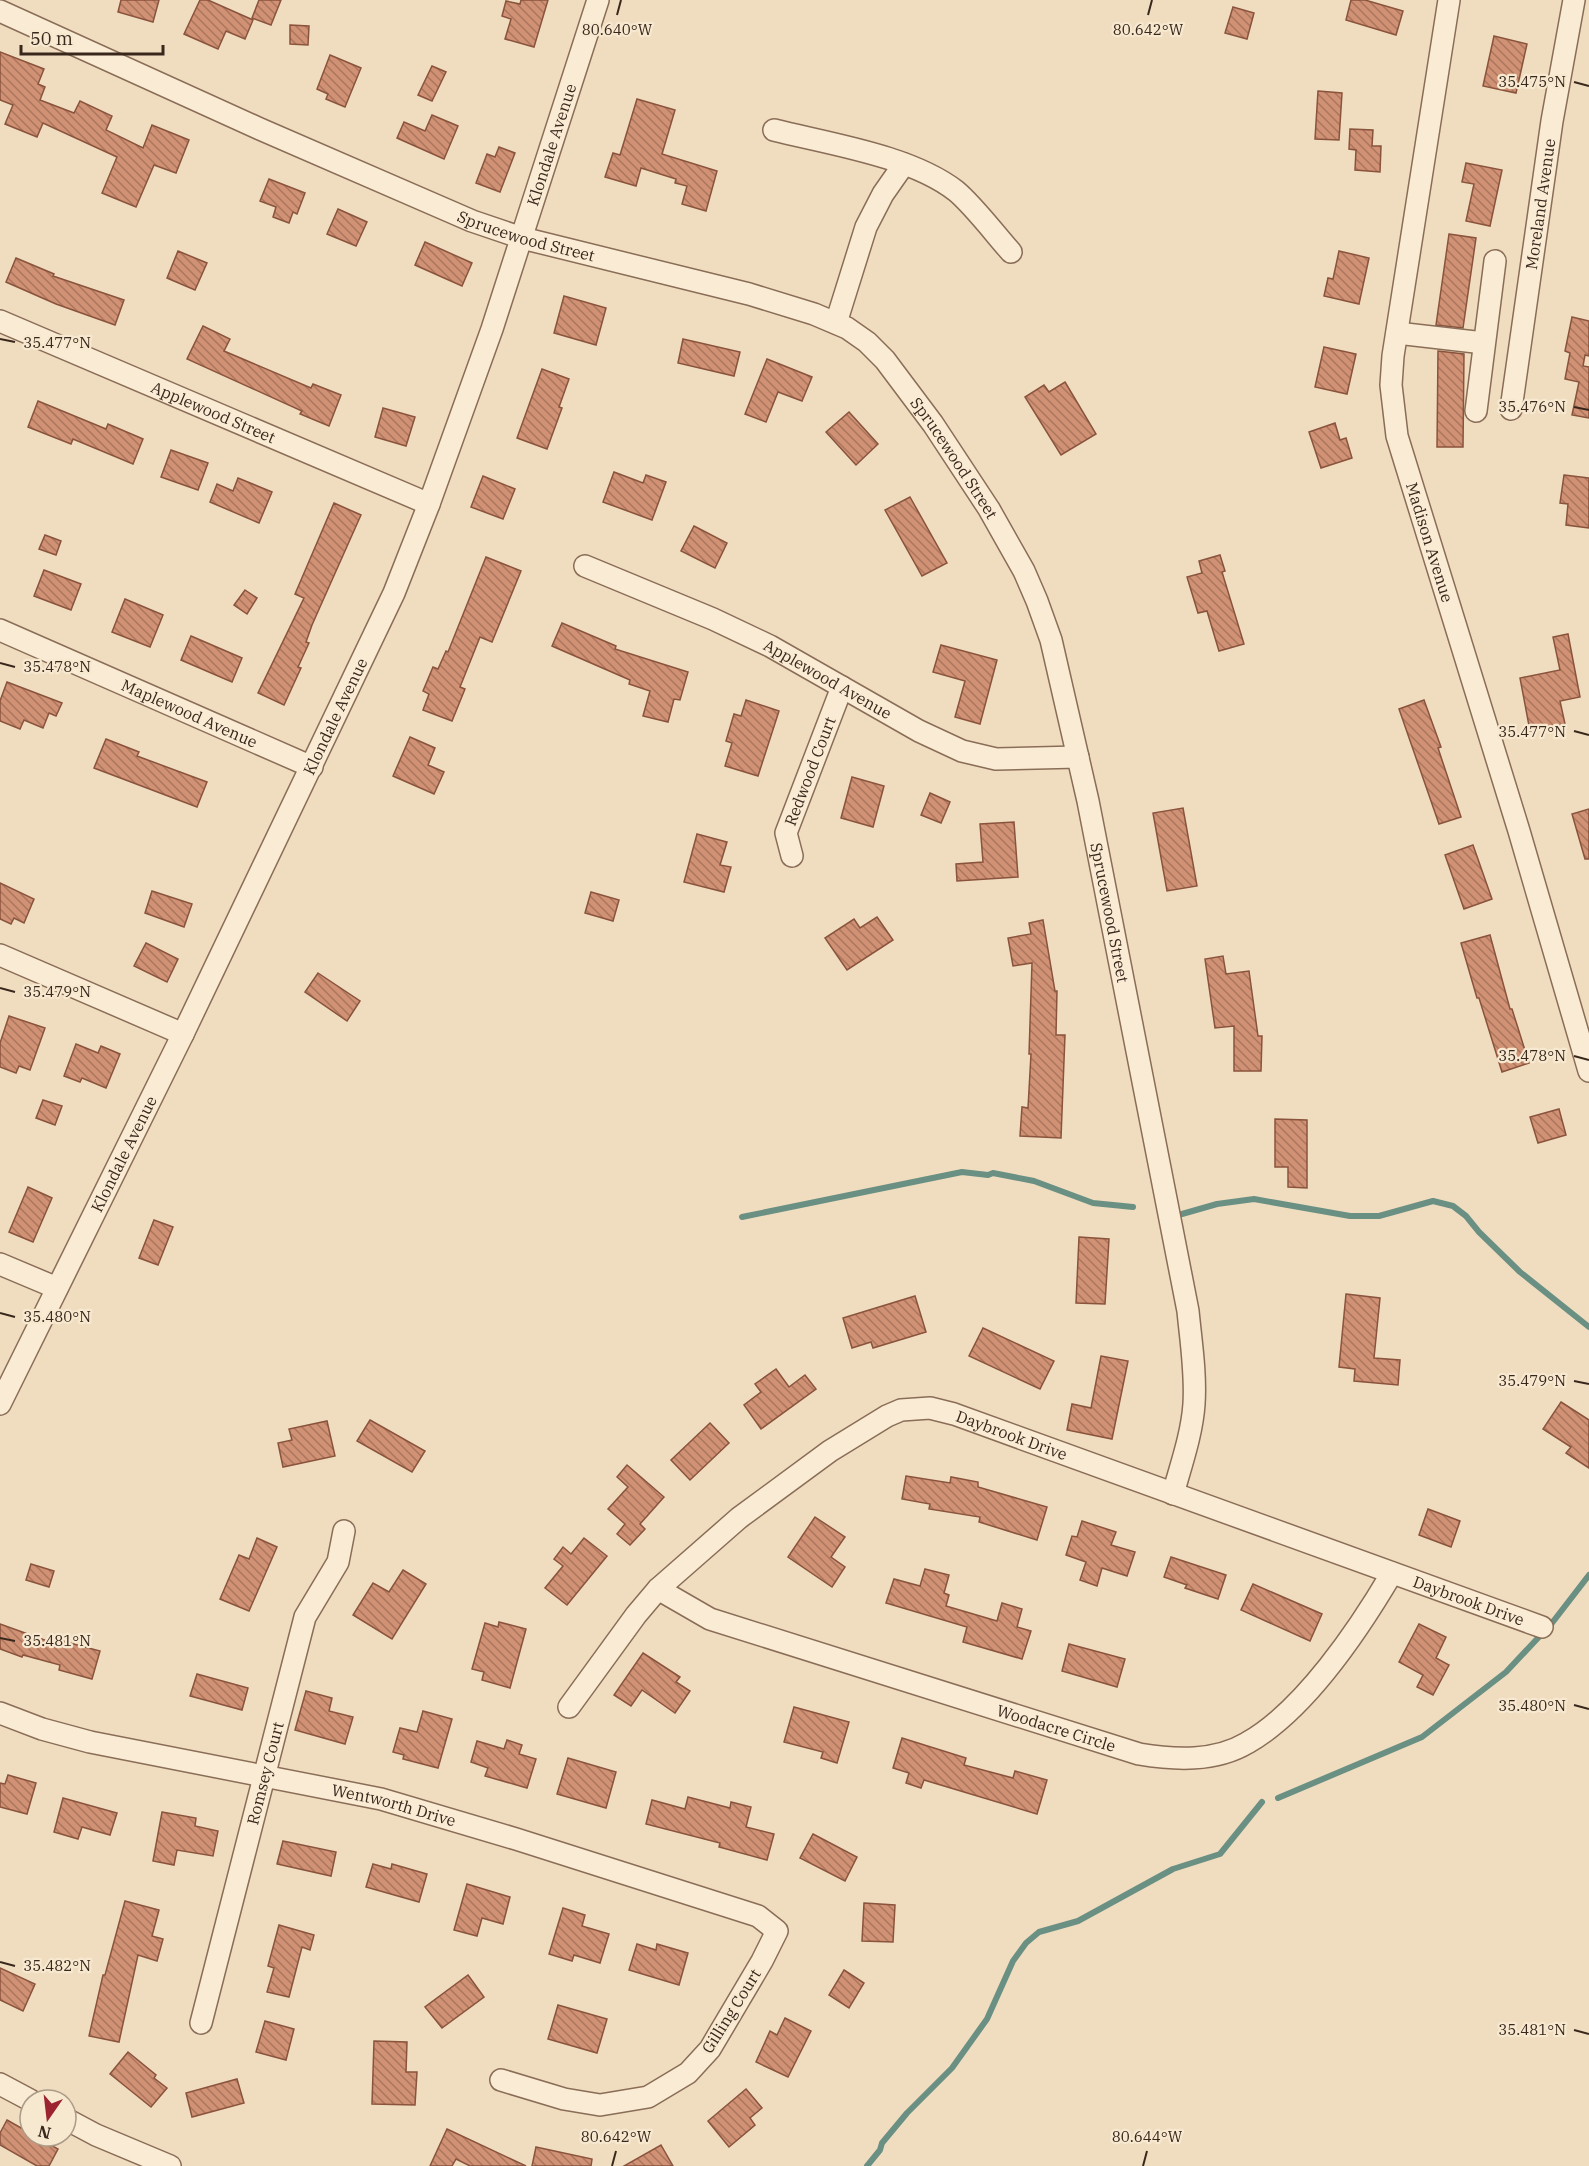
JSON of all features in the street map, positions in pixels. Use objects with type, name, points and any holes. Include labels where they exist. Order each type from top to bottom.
[{"type":"street","name":"Klondale Avenue","points":[[0,1404],[183,1034],[394,593],[429,504],[492,329],[598,0]]},
{"type":"street","name":"Madison Avenue","points":[[1449,0],[1397,333],[1391,385],[1397,436],[1519,831],[1589,1071]]},
{"type":"street","name":"Moreland Avenue","points":[[1511,409],[1552,121],[1574,0]]},
{"type":"street","name":"Sprucewood Street","points":[[0,11],[270,134],[472,221],[522,238],[749,294],[814,314],[847,328],[867,342],[885,360],[933,424],[990,509],[1024,571],[1051,640],[1088,801],[1188,1311],[1194,1376],[1194,1406],[1185,1454],[1173,1494]]},
{"type":"street","points":[[774,130],[926,171],[957,192],[1011,252]]},
{"type":"street","points":[[836,323],[866,227],[883,194],[904,164]]},
{"type":"street","points":[[1476,411],[1495,261]]},
{"type":"street","name":"Applewood Street","points":[[0,321],[429,504]]},
{"type":"street","points":[[1397,333],[1484,343]]},
{"type":"street","name":"Applewood Avenue","points":[[585,566],[713,619],[770,646],[919,731],[962,751],[996,759],[1078,757]]},
{"type":"street","name":"Maplewood Avenue","points":[[0,630],[312,767]]},
{"type":"street","name":"Redwood Court","points":[[792,856],[786,833],[842,687]]},
{"type":"street","points":[[0,955],[183,1034]]},
{"type":"street","points":[[0,1264],[57,1288]]},
{"type":"street","name":"Daybrook Drive","points":[[569,1707],[636,1615],[658,1589],[739,1518],[830,1451],[887,1416],[901,1410],[930,1408],[954,1414],[1542,1627]]},
{"type":"street","name":"Romsey Court","points":[[201,2023],[305,1617],[338,1562],[344,1531]]},
{"type":"street","name":"Woodacre Circle","points":[[658,1589],[710,1618],[733,1626],[1139,1754],[1163,1758],[1194,1758],[1215,1755],[1246,1744],[1283,1717],[1308,1692],[1361,1622],[1392,1573]]},
{"type":"street","name":"Wentworth Drive","points":[[0,1713],[42,1729],[90,1742],[381,1799],[516,1839],[758,1917],[777,1931]]},
{"type":"street","name":"Gilling Court","points":[[501,2080],[564,2099],[600,2105],[648,2097],[688,2073],[710,2049],[777,1931]]},
{"type":"street","points":[[78,2125],[170,2166]]},
{"type":"building","points":[[121,0],[159,0],[153,22],[118,12]]},
{"type":"building","points":[[200,0],[208,0],[253,20],[245,39],[226,31],[218,49],[184,34]]},
{"type":"building","points":[[259,0],[281,0],[271,25],[252,18]]},
{"type":"building","points":[[521,0],[548,0],[534,47],[505,39],[511,19],[502,16],[506,1],[520,4]]},
{"type":"building","points":[[1351,0],[1365,0],[1403,11],[1396,35],[1346,20]]},
{"type":"building","points":[[1233,7],[1254,13],[1247,39],[1225,33]]},
{"type":"building","points":[[290,25],[309,26],[308,45],[290,44]]},
{"type":"building","points":[[1494,36],[1527,44],[1516,93],[1483,86]]},
{"type":"building","points":[[0,52],[44,69],[38,84],[45,87],[40,100],[74,113],[80,101],[112,116],[106,130],[143,148],[152,125],[189,140],[176,173],[154,165],[136,207],[102,193],[117,157],[43,123],[37,137],[5,124],[13,105],[0,100]]},
{"type":"building","points":[[330,55],[361,68],[345,107],[326,99],[328,94],[317,89]]},
{"type":"building","points":[[432,66],[446,72],[432,101],[418,95]]},
{"type":"building","points":[[1318,91],[1342,93],[1339,140],[1315,139]]},
{"type":"building","points":[[637,99],[675,110],[662,154],[717,171],[706,211],[682,204],[687,186],[675,183],[676,179],[641,168],[636,186],[605,177],[613,153],[620,155]]},
{"type":"building","points":[[432,115],[458,126],[444,159],[397,138],[404,122],[425,131]]},
{"type":"building","points":[[1350,129],[1373,130],[1372,146],[1381,146],[1380,172],[1355,170],[1356,150],[1349,149]]},
{"type":"building","points":[[499,147],[515,153],[500,192],[476,183],[487,154],[495,157]]},
{"type":"building","points":[[1466,163],[1502,170],[1490,226],[1466,221],[1474,184],[1462,182]]},
{"type":"building","points":[[269,179],[305,193],[297,214],[293,212],[289,223],[273,217],[276,207],[260,201]]},
{"type":"building","points":[[338,209],[367,222],[356,246],[327,234]]},
{"type":"building","points":[[1449,234],[1476,238],[1463,328],[1436,325]]},
{"type":"building","points":[[425,242],[472,263],[462,286],[415,265]]},
{"type":"building","points":[[178,251],[207,263],[195,290],[167,278]]},
{"type":"building","points":[[1339,251],[1369,258],[1359,304],[1324,296],[1328,278],[1333,279]]},
{"type":"building","points":[[16,258],[54,274],[53,276],[124,300],[115,325],[56,304],[6,282]]},
{"type":"building","points":[[564,296],[606,308],[596,345],[554,333]]},
{"type":"building","points":[[1572,317],[1589,321],[1589,356],[1585,355],[1583,366],[1589,367],[1589,418],[1572,415],[1579,382],[1565,379],[1570,353],[1565,351]]},
{"type":"building","points":[[203,326],[230,339],[224,351],[311,388],[313,384],[341,395],[329,426],[300,414],[302,411],[187,359]]},
{"type":"building","points":[[683,339],[740,352],[734,376],[678,363]]},
{"type":"building","points":[[1324,347],[1356,354],[1347,394],[1315,387]]},
{"type":"building","points":[[1438,351],[1464,354],[1463,447],[1437,447]]},
{"type":"building","points":[[767,359],[812,377],[802,401],[778,392],[766,422],[745,414]]},
{"type":"building","points":[[542,369],[569,379],[559,407],[562,408],[547,449],[517,438]]},
{"type":"building","points":[[1065,382],[1096,434],[1061,455],[1025,397],[1044,385],[1049,392]]},
{"type":"building","points":[[38,401],[106,429],[108,424],[143,439],[133,464],[73,439],[71,444],[28,427]]},
{"type":"building","points":[[383,408],[415,417],[406,446],[375,437]]},
{"type":"building","points":[[849,412],[878,444],[856,465],[826,432]]},
{"type":"building","points":[[1335,423],[1340,440],[1346,438],[1352,458],[1321,468],[1309,432]]},
{"type":"building","points":[[171,450],[208,463],[198,490],[161,477]]},
{"type":"building","points":[[614,472],[643,483],[646,475],[666,482],[652,520],[603,502]]},
{"type":"building","points":[[1564,475],[1589,478],[1589,528],[1566,525],[1568,504],[1560,503]]},
{"type":"building","points":[[483,476],[515,489],[503,519],[471,507]]},
{"type":"building","points":[[238,478],[272,492],[259,523],[210,502],[217,484],[233,491]]},
{"type":"building","points":[[910,497],[947,563],[922,576],[885,510]]},
{"type":"building","points":[[334,503],[361,515],[312,625],[306,642],[309,643],[298,667],[301,668],[284,705],[258,693],[304,598],[295,594]]},
{"type":"building","points":[[694,526],[727,543],[715,568],[681,551]]},
{"type":"building","points":[[45,535],[61,541],[56,555],[39,549]]},
{"type":"building","points":[[1220,555],[1225,571],[1222,572],[1244,644],[1219,651],[1207,611],[1198,613],[1187,577],[1202,573],[1199,561]]},
{"type":"building","points":[[486,557],[521,571],[492,642],[480,637],[460,687],[465,689],[452,721],[423,710],[429,694],[423,691],[433,667],[438,669],[446,651],[448,652]]},
{"type":"building","points":[[44,570],[81,584],[71,610],[34,596]]},
{"type":"building","points":[[245,590],[257,598],[247,614],[234,605]]},
{"type":"building","points":[[125,599],[163,615],[150,647],[112,632]]},
{"type":"building","points":[[562,623],[616,646],[615,649],[688,672],[680,700],[674,699],[668,722],[643,716],[650,691],[629,684],[630,680],[552,646]]},
{"type":"building","points":[[1568,634],[1580,697],[1560,701],[1565,724],[1530,731],[1520,678],[1560,670],[1553,637]]},
{"type":"building","points":[[191,636],[242,658],[232,682],[181,660]]},
{"type":"building","points":[[941,645],[997,660],[980,724],[955,717],[965,681],[933,672]]},
{"type":"building","points":[[7,682],[62,703],[56,716],[49,713],[43,728],[24,720],[20,729],[0,721],[0,701]]},
{"type":"building","points":[[746,700],[779,711],[758,776],[725,766],[732,743],[726,741],[734,714],[741,716]]},
{"type":"building","points":[[1424,700],[1441,747],[1438,748],[1461,817],[1439,824],[1399,709]]},
{"type":"building","points":[[410,737],[435,748],[428,765],[444,772],[434,794],[393,776]]},
{"type":"building","points":[[106,739],[139,752],[137,756],[207,782],[197,807],[94,768]]},
{"type":"building","points":[[852,777],[884,786],[873,827],[841,818]]},
{"type":"building","points":[[930,793],[950,802],[941,823],[921,815]]},
{"type":"building","points":[[1183,808],[1197,886],[1167,891],[1153,813]]},
{"type":"building","points":[[1589,809],[1589,859],[1585,859],[1572,814]]},
{"type":"building","points":[[1014,822],[1018,877],[957,881],[956,864],[983,862],[980,824]]},
{"type":"building","points":[[697,834],[727,842],[720,865],[731,867],[724,892],[684,882]]},
{"type":"building","points":[[1473,845],[1492,899],[1464,909],[1445,855]]},
{"type":"building","points":[[0,883],[34,899],[24,923],[14,918],[11,924],[0,919]]},
{"type":"building","points":[[152,891],[192,904],[184,927],[145,913]]},
{"type":"building","points":[[591,892],[619,900],[613,921],[585,913]]},
{"type":"building","points":[[877,917],[893,940],[847,970],[825,938],[854,919],[860,928]]},
{"type":"building","points":[[1043,920],[1055,991],[1057,991],[1056,1035],[1065,1035],[1061,1138],[1020,1136],[1022,1107],[1028,1108],[1032,963],[1013,966],[1008,938],[1031,934],[1029,923]]},
{"type":"building","points":[[1490,935],[1510,1009],[1512,1009],[1529,1063],[1502,1072],[1461,943]]},
{"type":"building","points":[[146,943],[178,959],[167,982],[134,966]]},
{"type":"building","points":[[1223,956],[1226,974],[1249,971],[1258,1036],[1262,1036],[1261,1071],[1234,1071],[1234,1026],[1215,1028],[1205,959]]},
{"type":"building","points":[[318,973],[360,1001],[347,1021],[305,992]]},
{"type":"building","points":[[9,1016],[45,1028],[30,1070],[19,1066],[16,1073],[0,1067],[0,1043]]},
{"type":"building","points":[[76,1044],[98,1053],[101,1046],[120,1054],[106,1088],[82,1078],[80,1082],[64,1076]]},
{"type":"building","points":[[43,1100],[62,1106],[55,1125],[36,1118]]},
{"type":"building","points":[[1559,1109],[1566,1135],[1538,1143],[1530,1117]]},
{"type":"building","points":[[1275,1119],[1307,1120],[1307,1188],[1288,1187],[1288,1167],[1275,1167]]},
{"type":"building","points":[[28,1187],[52,1198],[33,1242],[9,1232]]},
{"type":"building","points":[[154,1220],[173,1227],[158,1265],[139,1258]]},
{"type":"building","points":[[1079,1237],[1109,1239],[1105,1304],[1076,1303]]},
{"type":"building","points":[[1346,1294],[1380,1298],[1374,1358],[1400,1360],[1398,1385],[1354,1381],[1355,1369],[1339,1367]]},
{"type":"building","points":[[915,1296],[926,1332],[873,1348],[871,1342],[852,1348],[843,1318]]},
{"type":"building","points":[[983,1328],[1054,1361],[1040,1389],[969,1356]]},
{"type":"building","points":[[1101,1356],[1128,1361],[1112,1439],[1067,1430],[1072,1404],[1091,1408]]},
{"type":"building","points":[[776,1369],[789,1387],[805,1375],[816,1389],[761,1429],[744,1405],[761,1392],[755,1384]]},
{"type":"building","points":[[1561,1402],[1589,1420],[1589,1468],[1566,1453],[1571,1447],[1543,1429]]},
{"type":"building","points":[[370,1420],[425,1451],[412,1472],[357,1441]]},
{"type":"building","points":[[327,1421],[335,1456],[283,1467],[278,1443],[292,1440],[289,1429]]},
{"type":"building","points":[[710,1423],[729,1443],[690,1480],[671,1460]]},
{"type":"building","points":[[627,1465],[664,1497],[640,1524],[645,1529],[630,1545],[617,1534],[625,1524],[608,1509],[628,1487],[617,1477]]},
{"type":"building","points":[[906,1476],[950,1483],[951,1477],[978,1482],[978,1487],[1047,1507],[1037,1540],[979,1522],[980,1517],[929,1509],[930,1504],[902,1499]]},
{"type":"building","points":[[1428,1509],[1460,1521],[1451,1547],[1419,1535]]},
{"type":"building","points":[[815,1517],[845,1537],[831,1557],[845,1567],[832,1587],[788,1557]]},
{"type":"building","points":[[1082,1521],[1116,1532],[1111,1545],[1135,1552],[1127,1576],[1102,1568],[1097,1586],[1080,1580],[1086,1562],[1066,1555],[1072,1536],[1077,1537]]},
{"type":"building","points":[[257,1538],[277,1547],[249,1611],[220,1599],[239,1555],[249,1559]]},
{"type":"building","points":[[584,1538],[607,1556],[567,1605],[545,1588],[563,1566],[554,1559],[563,1547],[571,1554]]},
{"type":"building","points":[[1171,1557],[1226,1575],[1218,1599],[1185,1588],[1187,1585],[1164,1577]]},
{"type":"building","points":[[31,1564],[54,1571],[49,1587],[26,1580]]},
{"type":"building","points":[[925,1569],[949,1575],[944,1593],[949,1595],[946,1606],[997,1621],[1002,1603],[1022,1609],[1017,1627],[1031,1631],[1022,1659],[963,1642],[967,1627],[886,1603],[894,1579],[920,1586]]},
{"type":"building","points":[[403,1570],[426,1584],[392,1639],[353,1615],[373,1583],[389,1592]]},
{"type":"building","points":[[1253,1584],[1322,1614],[1310,1641],[1241,1610]]},
{"type":"building","points":[[499,1622],[526,1629],[510,1688],[482,1680],[484,1672],[472,1669],[485,1623],[498,1627]]},
{"type":"building","points":[[0,1624],[50,1642],[51,1638],[100,1651],[92,1679],[59,1670],[60,1665],[23,1655],[22,1657],[0,1649]]},
{"type":"building","points":[[1419,1624],[1446,1637],[1436,1658],[1449,1665],[1433,1695],[1417,1687],[1423,1675],[1399,1662]]},
{"type":"building","points":[[1069,1644],[1125,1659],[1117,1687],[1062,1671]]},
{"type":"building","points":[[643,1653],[680,1677],[676,1682],[690,1691],[675,1713],[642,1690],[631,1706],[614,1695]]},
{"type":"building","points":[[197,1674],[248,1688],[242,1710],[190,1696]]},
{"type":"building","points":[[306,1691],[332,1698],[329,1711],[353,1717],[345,1744],[295,1730]]},
{"type":"building","points":[[794,1707],[849,1722],[837,1763],[821,1758],[823,1752],[784,1742]]},
{"type":"building","points":[[423,1711],[452,1719],[438,1768],[403,1759],[404,1755],[393,1752],[400,1728],[417,1732]]},
{"type":"building","points":[[902,1738],[966,1758],[964,1765],[1013,1778],[1015,1771],[1047,1780],[1037,1814],[924,1780],[921,1788],[906,1783],[909,1773],[893,1768]]},
{"type":"building","points":[[507,1740],[522,1745],[519,1754],[536,1759],[527,1788],[485,1776],[488,1768],[471,1762],[477,1741],[504,1749]]},
{"type":"building","points":[[568,1758],[616,1772],[606,1808],[557,1794]]},
{"type":"building","points":[[8,1775],[36,1783],[27,1814],[0,1807],[0,1783],[5,1784]]},
{"type":"building","points":[[688,1797],[730,1808],[731,1802],[751,1807],[746,1827],[774,1834],[767,1860],[719,1847],[720,1843],[646,1824],[652,1800],[685,1809]]},
{"type":"building","points":[[63,1798],[117,1813],[110,1835],[82,1827],[78,1839],[54,1832]]},
{"type":"building","points":[[162,1812],[196,1818],[195,1826],[218,1831],[213,1856],[177,1850],[174,1865],[153,1861]]},
{"type":"building","points":[[813,1834],[857,1857],[845,1881],[800,1858]]},
{"type":"building","points":[[283,1841],[336,1852],[331,1876],[277,1864]]},
{"type":"building","points":[[373,1864],[391,1869],[392,1864],[427,1874],[419,1902],[366,1887]]},
{"type":"building","points":[[467,1884],[510,1897],[503,1924],[482,1918],[477,1936],[454,1930]]},
{"type":"building","points":[[125,1901],[159,1910],[152,1936],[163,1939],[157,1961],[138,1955],[119,2042],[89,2036],[103,1975],[105,1975]]},
{"type":"building","points":[[864,1903],[895,1905],[893,1942],[862,1941]]},
{"type":"building","points":[[563,1908],[585,1915],[582,1926],[609,1934],[600,1963],[574,1955],[572,1961],[549,1954]]},
{"type":"building","points":[[279,1925],[314,1935],[310,1950],[302,1947],[289,1997],[267,1992],[274,1968],[268,1966]]},
{"type":"building","points":[[637,1944],[656,1950],[657,1944],[688,1953],[679,1985],[629,1970]]},
{"type":"building","points":[[0,1968],[35,1984],[23,2011],[0,2000]]},
{"type":"building","points":[[844,1970],[864,1983],[849,2008],[829,1995]]},
{"type":"building","points":[[468,1975],[484,1997],[442,2028],[425,2007]]},
{"type":"building","points":[[558,2005],[607,2019],[597,2053],[548,2039]]},
{"type":"building","points":[[785,2018],[811,2031],[788,2077],[756,2062],[770,2031],[777,2035]]},
{"type":"building","points":[[265,2021],[294,2029],[286,2060],[256,2052]]},
{"type":"building","points":[[374,2041],[407,2042],[406,2072],[417,2072],[415,2105],[372,2104]]},
{"type":"building","points":[[128,2052],[156,2075],[154,2078],[167,2088],[151,2107],[110,2074]]},
{"type":"building","points":[[237,2079],[244,2103],[192,2117],[186,2093]]},
{"type":"building","points":[[746,2089],[762,2108],[750,2118],[755,2125],[729,2147],[708,2121]]},
{"type":"building","points":[[7,2120],[18,2126],[18,2148],[58,2149],[49,2166],[37,2166],[0,2145],[0,2133]]},
{"type":"building","points":[[447,2129],[526,2166],[470,2166],[456,2159],[452,2166],[430,2166]]},
{"type":"building","points":[[661,2145],[673,2166],[624,2166]]},
{"type":"building","points":[[536,2147],[592,2159],[591,2166],[532,2166]]},
{"type":"waterway","points":[[742,1217],[962,1172],[988,1175],[993,1173],[1034,1181],[1093,1203],[1133,1207]]},
{"type":"waterway","points":[[1182,1214],[1217,1204],[1254,1199],[1350,1216],[1379,1216],[1433,1201],[1453,1206],[1466,1216],[1520,1272],[1589,1327]]},
{"type":"waterway","points":[[1278,1798],[1422,1737],[1506,1672],[1552,1623],[1589,1575]]},
{"type":"waterway","points":[[867,2166],[880,2150],[882,2143],[907,2113],[952,2068],[987,2019],[1013,1961],[1026,1943],[1039,1932],[1078,1921],[1173,1869],[1220,1854],[1262,1802]]}]
